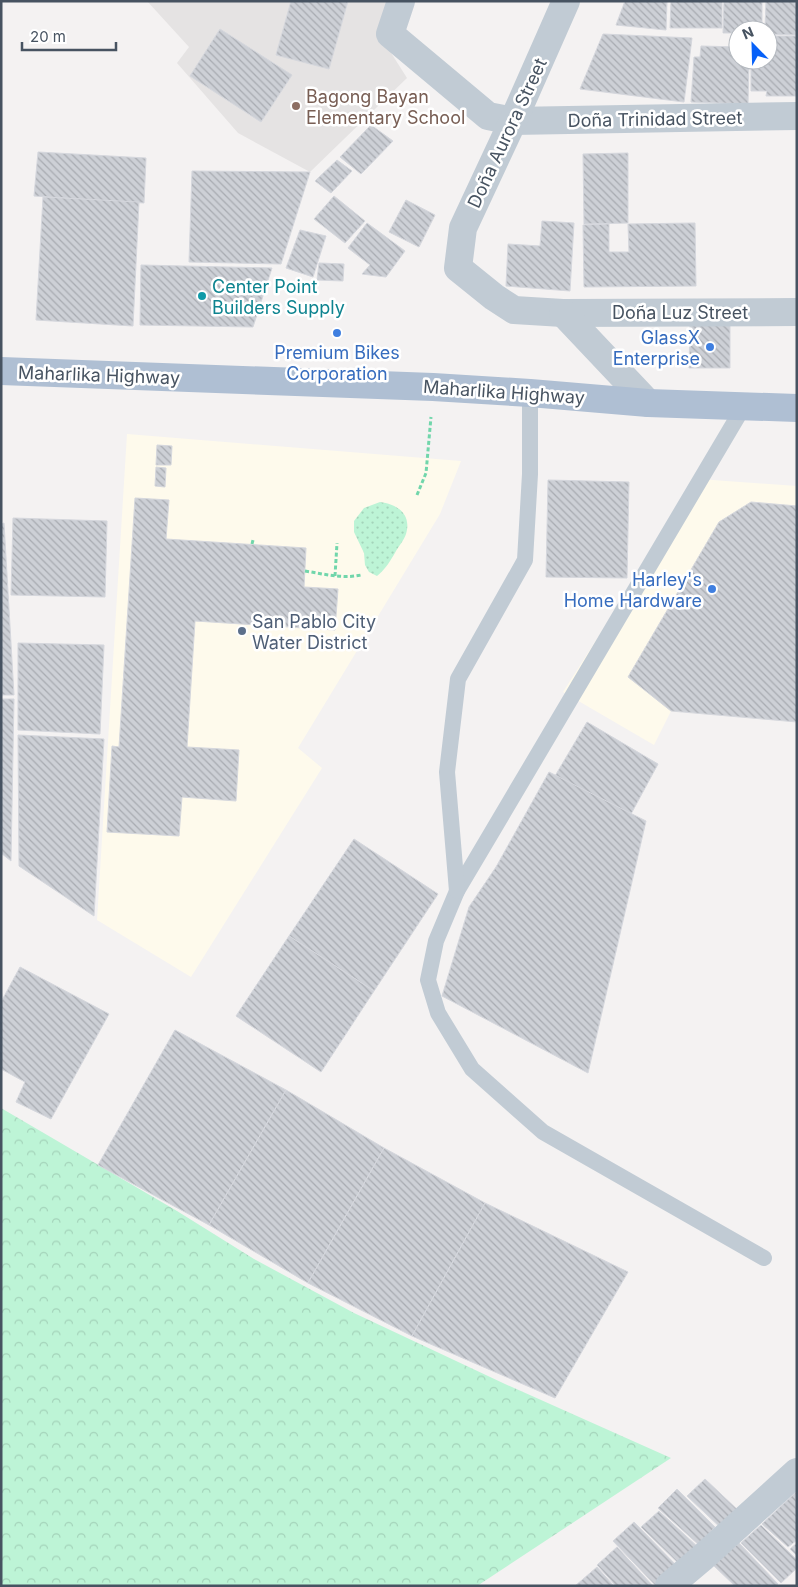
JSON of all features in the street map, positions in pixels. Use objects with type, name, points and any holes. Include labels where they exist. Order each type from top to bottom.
[{"type":"main road","name":"Maharlika Highway","points":[[1,372],[433,387],[648,403],[797,408]]},
{"type":"street","name":"Doña Trinidad Street","points":[[401,1],[390,34],[488,116],[513,121],[797,116]]},
{"type":"street","name":"Doña Aurora Street","points":[[458,268],[463,228],[566,1]]},
{"type":"street","name":"Doña Luz Street","points":[[458,268],[494,297],[514,310],[563,313],[797,312]]},
{"type":"street","points":[[563,313],[648,403]]},
{"type":"street","points":[[669,1586],[797,1472]]},
{"type":"lane","points":[[457,891],[447,772],[458,679],[525,560],[530,474],[530,393]]},
{"type":"lane","points":[[744,406],[457,891],[436,941],[428,980],[438,1013],[472,1069],[543,1132],[764,1258]]},
{"type":"path","points":[[417,496],[426,473],[433,387]]},
{"type":"path","points":[[334,576],[337,543]]},
{"type":"path","points":[[305,571],[334,576],[351,577],[361,575]]},
{"type":"shaded area","name":"Bagong Bayan Elementary School","points":[[147,1],[390,1],[388,48],[407,78],[310,172],[238,133],[177,63],[189,47]]},
{"type":"shaded area","name":"San Pablo City Water District","points":[[127,434],[461,461],[440,514],[298,748],[322,768],[191,977],[97,920]]},
{"type":"shaded area","name":"Harley's Home Hardware","points":[[699,479],[797,486],[797,722],[671,711],[654,745],[563,692]]},
{"type":"green space","points":[[380,502],[392,505],[402,511],[407,521],[407,527],[403,541],[388,565],[377,576],[369,572],[365,565],[364,553],[354,532],[354,521],[364,508]]},
{"type":"green space","points":[[1,1108],[177,1211],[254,1259],[354,1313],[505,1384],[671,1458],[477,1586],[1,1586]]},
{"type":"building","points":[[291,1],[348,1],[329,69],[276,55]]},
{"type":"building","points":[[625,1],[667,1],[666,30],[616,25]]},
{"type":"building","points":[[671,1],[722,1],[722,28],[670,28]]},
{"type":"building","points":[[724,1],[762,1],[762,20],[728,20],[728,33],[723,33]]},
{"type":"building","points":[[766,1],[797,1],[797,35],[778,34],[778,20],[765,20]]},
{"type":"building","points":[[220,29],[292,75],[261,122],[190,76]]},
{"type":"building","points":[[603,34],[692,38],[684,102],[580,89]]},
{"type":"building","points":[[778,36],[797,36],[797,96],[766,96],[767,91],[751,91],[751,70],[778,70]]},
{"type":"building","points":[[701,46],[728,47],[728,70],[749,70],[748,104],[691,102],[694,57],[700,57]]},
{"type":"building","points":[[371,125],[393,141],[361,174],[340,157]]},
{"type":"building","points":[[38,152],[146,158],[144,203],[34,196]]},
{"type":"building","points":[[628,153],[628,223],[584,224],[583,154]]},
{"type":"building","points":[[337,160],[352,171],[331,193],[315,181]]},
{"type":"building","points":[[192,171],[310,172],[281,264],[189,262]]},
{"type":"building","points":[[334,196],[365,221],[345,243],[314,219]]},
{"type":"building","points":[[43,197],[139,202],[133,326],[36,320]]},
{"type":"building","points":[[406,200],[435,215],[419,247],[389,232]]},
{"type":"building","points":[[542,221],[574,223],[570,291],[506,286],[508,244],[540,246]]},
{"type":"building","points":[[367,223],[405,251],[386,277],[362,274],[370,265],[348,248]]},
{"type":"building","points":[[695,223],[696,286],[584,287],[583,225],[609,224],[609,252],[629,252],[628,224]]},
{"type":"building","points":[[300,230],[326,236],[313,277],[286,268]]},
{"type":"building","points":[[319,263],[344,264],[343,281],[317,280]]},
{"type":"building","name":"Center Point Builders Supply","points":[[141,265],[272,268],[253,327],[140,325]]},
{"type":"building","name":"GlassX Enterprise","points":[[690,325],[730,325],[730,368],[689,368]]},
{"type":"building","points":[[157,445],[172,446],[171,465],[156,465]]},
{"type":"building","points":[[156,467],[166,468],[165,487],[155,486]]},
{"type":"building","points":[[548,480],[629,482],[627,578],[546,577]]},
{"type":"building","points":[[135,498],[169,500],[166,539],[306,548],[304,587],[338,589],[335,630],[195,621],[187,747],[239,750],[236,801],[182,797],[179,836],[107,832],[112,746],[119,747]]},
{"type":"building","name":"Harley's Home Hardware","points":[[751,502],[797,506],[797,722],[671,711],[628,677],[719,522]]},
{"type":"building","points":[[13,518],[107,521],[105,597],[11,595]]},
{"type":"building","points":[[4,523],[14,695],[1,695],[1,524]]},
{"type":"building","points":[[18,643],[104,645],[100,734],[18,730]]},
{"type":"building","points":[[1,699],[14,699],[11,861],[1,853]]},
{"type":"building","points":[[587,722],[658,764],[631,814],[555,776]]},
{"type":"building","points":[[18,735],[104,739],[94,916],[19,866]]},
{"type":"building","points":[[549,772],[646,821],[588,1073],[442,996],[469,907],[496,867]]},
{"type":"building","points":[[354,839],[438,894],[374,991],[289,936]]},
{"type":"building","points":[[289,936],[374,991],[321,1072],[236,1016]]},
{"type":"building","points":[[20,967],[109,1014],[51,1119],[16,1102],[25,1082],[1,1069],[1,1002]]},
{"type":"building","points":[[175,1030],[286,1090],[209,1225],[98,1165]]},
{"type":"building","points":[[286,1090],[384,1148],[308,1283],[209,1225]]},
{"type":"building","points":[[384,1148],[485,1203],[412,1336],[308,1283]]},
{"type":"building","points":[[485,1203],[628,1272],[555,1398],[412,1336]]},
{"type":"building","points":[[705,1479],[740,1512],[723,1530],[687,1496]]},
{"type":"building","points":[[677,1489],[715,1527],[699,1545],[658,1508]]},
{"type":"building","points":[[796,1492],[797,1540],[788,1547],[762,1524]]},
{"type":"building","points":[[659,1511],[699,1548],[681,1566],[641,1527]]},
{"type":"building","points":[[634,1522],[679,1568],[656,1586],[613,1541]]},
{"type":"building","points":[[761,1525],[797,1560],[797,1568],[781,1583],[741,1543]]},
{"type":"building","points":[[739,1543],[778,1584],[776,1586],[735,1586],[713,1565]]},
{"type":"building","points":[[797,1543],[797,1556],[790,1549]]},
{"type":"building","points":[[617,1547],[653,1586],[616,1586],[597,1565]]},
{"type":"building","points":[[597,1567],[614,1586],[575,1586]]},
{"type":"place","name":"Bagong Bayan Elementary School","points":[[296,106]]},
{"type":"place","name":"Center Point Builders Supply","points":[[202,296]]},
{"type":"place","name":"Premium Bikes Corporation","points":[[337,333]]},
{"type":"place","name":"GlassX Enterprise","points":[[710,347]]},
{"type":"place","name":"Harley's Home Hardware","points":[[712,589]]},
{"type":"place","name":"San Pablo City Water District","points":[[242,631]]}]
